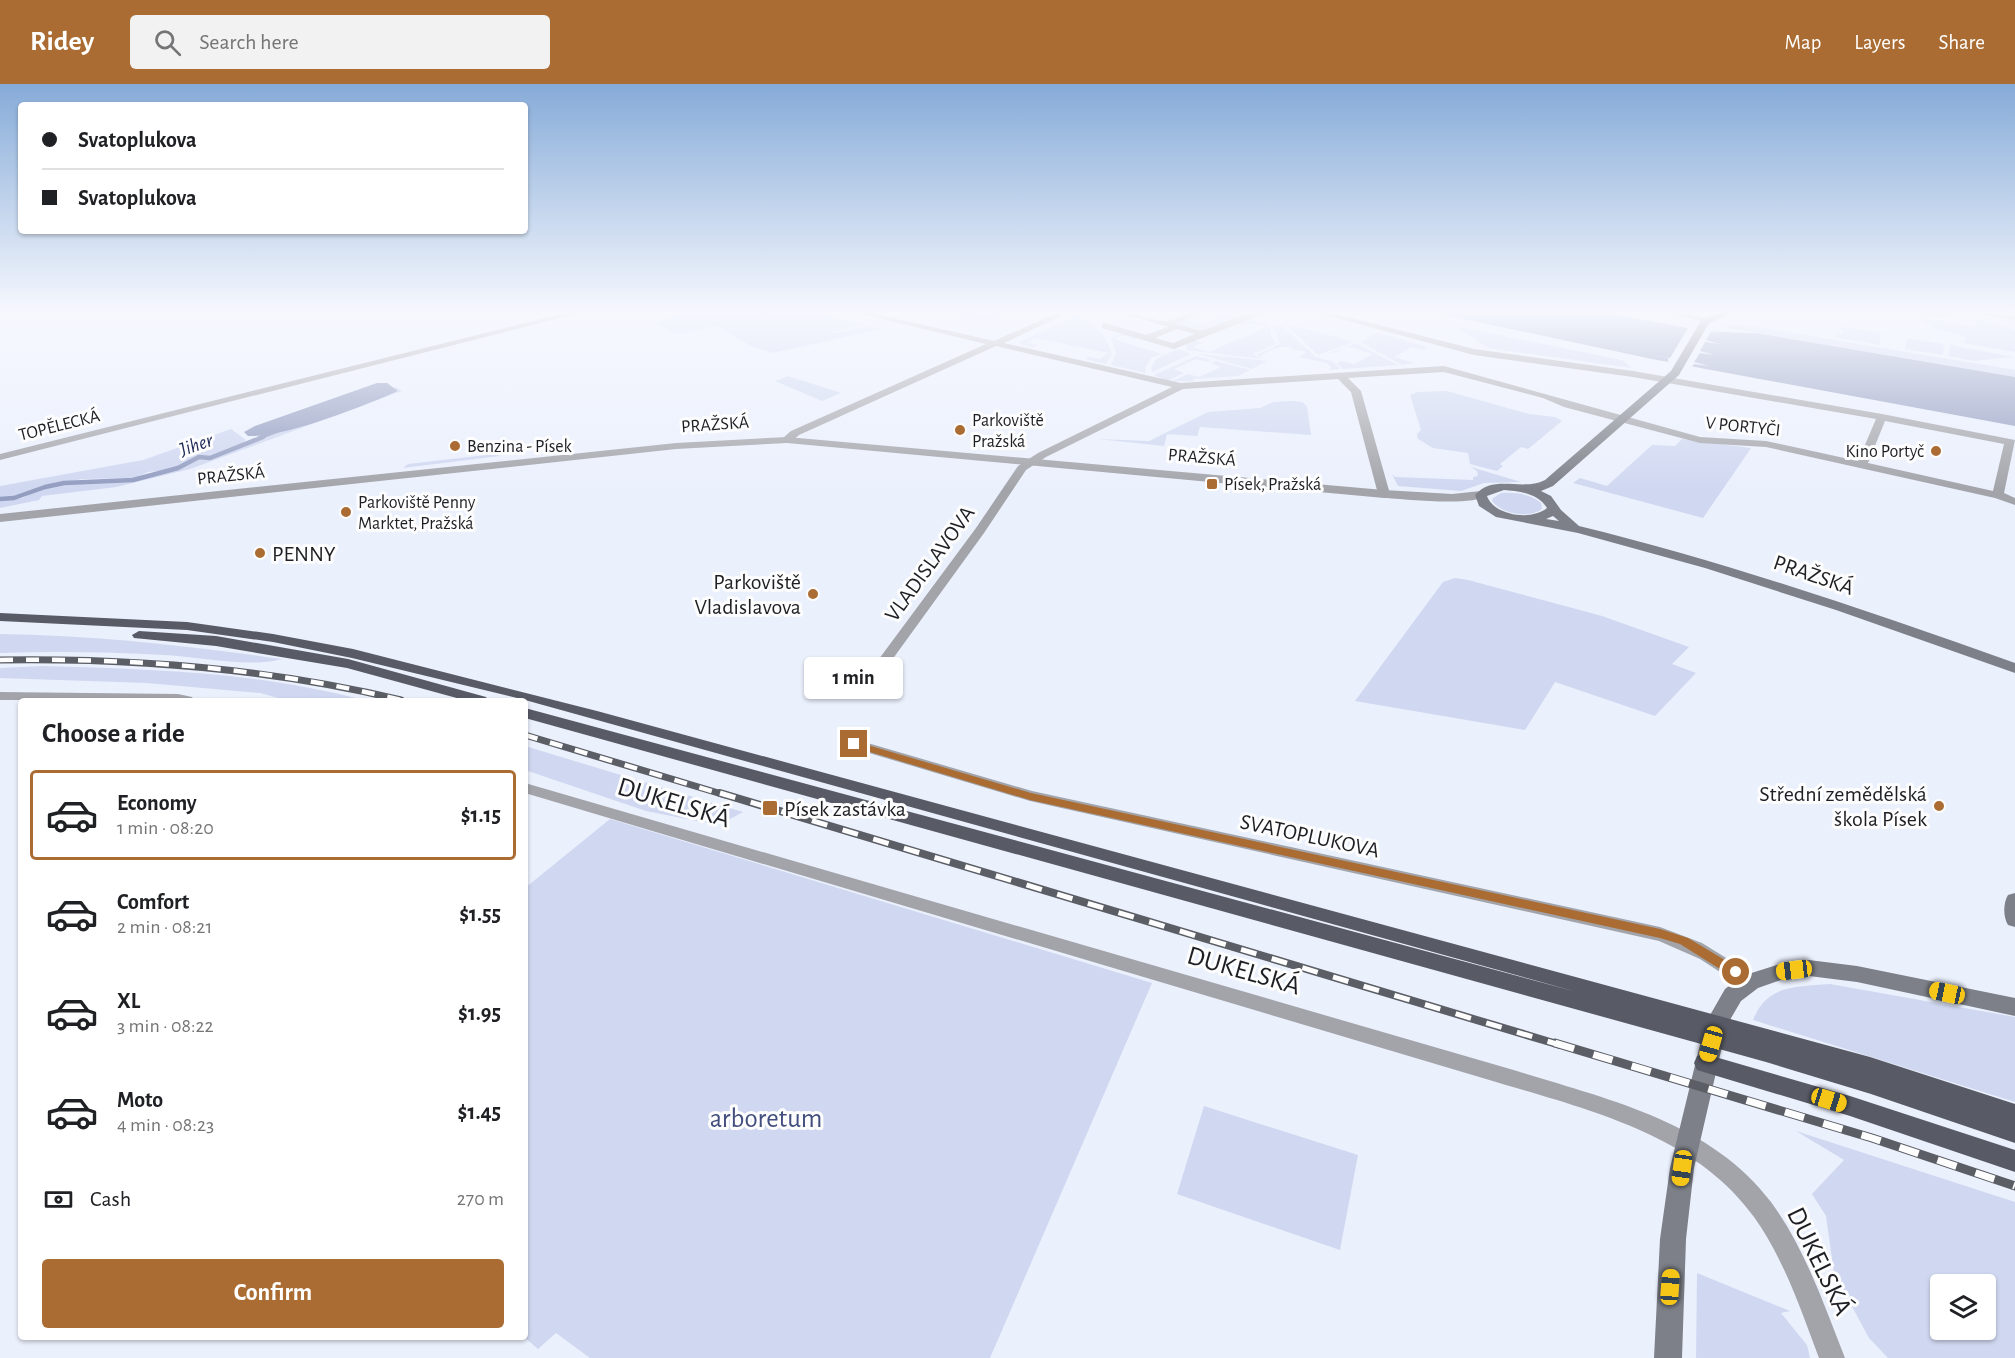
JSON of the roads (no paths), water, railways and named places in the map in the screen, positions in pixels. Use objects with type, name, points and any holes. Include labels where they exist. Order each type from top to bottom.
[{"type":"highway","points":[[0,617],[187,627],[273,638],[353,654],[528,698]]},
{"type":"highway","points":[[0,628],[90,630],[216,641],[348,664],[473,698]]},
{"type":"highway","points":[[528,698],[1642,1002],[1870,1067],[2015,1114]]},
{"type":"highway","points":[[528,714],[1766,1053],[1871,1084],[2015,1132]]},
{"type":"highway","points":[[1705,1064],[1850,1106],[2015,1161]]},
{"type":"main road","points":[[1491,510],[1484,505],[1481,495],[1491,489],[1522,489],[1541,487],[1549,483],[1676,371]]},
{"type":"main road","points":[[1525,519],[1544,517],[1550,504],[1545,493],[1549,483]]},
{"type":"main road","name":"PRAŽSKÁ","points":[[1522,489],[1550,504],[1571,523],[1595,533]]},
{"type":"main road","name":"PRAŽSKÁ","points":[[1491,510],[1512,517],[1595,533],[1792,590],[2015,668]]},
{"type":"main road","points":[[2015,900],[2015,920]]},
{"type":"main road","points":[[1667,1346],[1673,1239],[1682,1168],[1716,1024],[1742,989],[1780,972],[1809,968],[1857,974],[2015,1007]]},
{"type":"street","name":"TOPĚLECKÁ","points":[[0,456],[341,371]]},
{"type":"street","points":[[787,440],[795,433],[934,371]]},
{"type":"street","points":[[1117,371],[1181,386],[1408,371]]},
{"type":"street","name":"V PORTYČI","points":[[1453,371],[1546,396],[1567,405],[1700,440],[1766,444],[1998,495],[2015,502]]},
{"type":"street","points":[[1608,371],[1882,417],[2012,442],[1998,495]]},
{"type":"street","points":[[1341,376],[1356,391],[1384,494]]},
{"type":"street","points":[[1030,462],[1181,386]]},
{"type":"street","points":[[1862,464],[1882,417]]},
{"type":"street","name":"PRAŽSKÁ","points":[[0,519],[676,446],[787,440],[1384,494],[1467,498],[1481,495]]},
{"type":"street","name":"VLADISLAVOVA","points":[[863,690],[980,530],[1022,468],[1030,462]]},
{"type":"street","name":"PRAŽSKÁ","points":[[1434,497],[1491,510]]},
{"type":"street","points":[[0,696],[178,698]]},
{"type":"street","name":"SVATOPLUKOVA","points":[[854,744],[1030,796],[1660,934],[1684,941],[1722,962],[1742,989]]},
{"type":"street","name":"DUKELSKÁ","points":[[528,789],[1113,963],[1509,1077],[1633,1116],[1670,1132],[1729,1172],[1748,1192],[1783,1242],[1806,1290],[1832,1358]]},
{"type":"waterway","name":"Jiher","points":[[259,438],[282,429]]},
{"type":"waterway","name":"Jiher","points":[[0,499],[14,498],[64,483],[133,480],[178,468],[199,457],[210,458],[263,437]]},
{"type":"railway","points":[[0,660],[101,661],[202,667],[301,680],[392,698]]},
{"type":"railway","points":[[528,736],[725,795]]},
{"type":"railway","points":[[720,793],[1560,1045]]},
{"type":"railway","points":[[1555,1043],[1872,1138],[2015,1186]]},
{"type":"place","name":"Parkoviště Pražská","points":[[960,430]]},
{"type":"place","name":"Benzina - Písek","points":[[455,446]]},
{"type":"place","name":"Kino Portyč","points":[[1936,451]]},
{"type":"place","name":"Písek, Pražská","points":[[1212,484]]},
{"type":"place","name":"Parkoviště Penny Marktet, Pražská","points":[[346,512]]},
{"type":"place","name":"PENNY","points":[[260,553]]},
{"type":"place","name":"Parkoviště Vladislavova","points":[[813,594]]},
{"type":"place","name":"Střední zemědělská škola Písek","points":[[1939,806]]},
{"type":"place","name":"Písek zastávka","points":[[770,808]]},
{"type":"park label","name":"arboretum","points":[[766,1118]]}]
